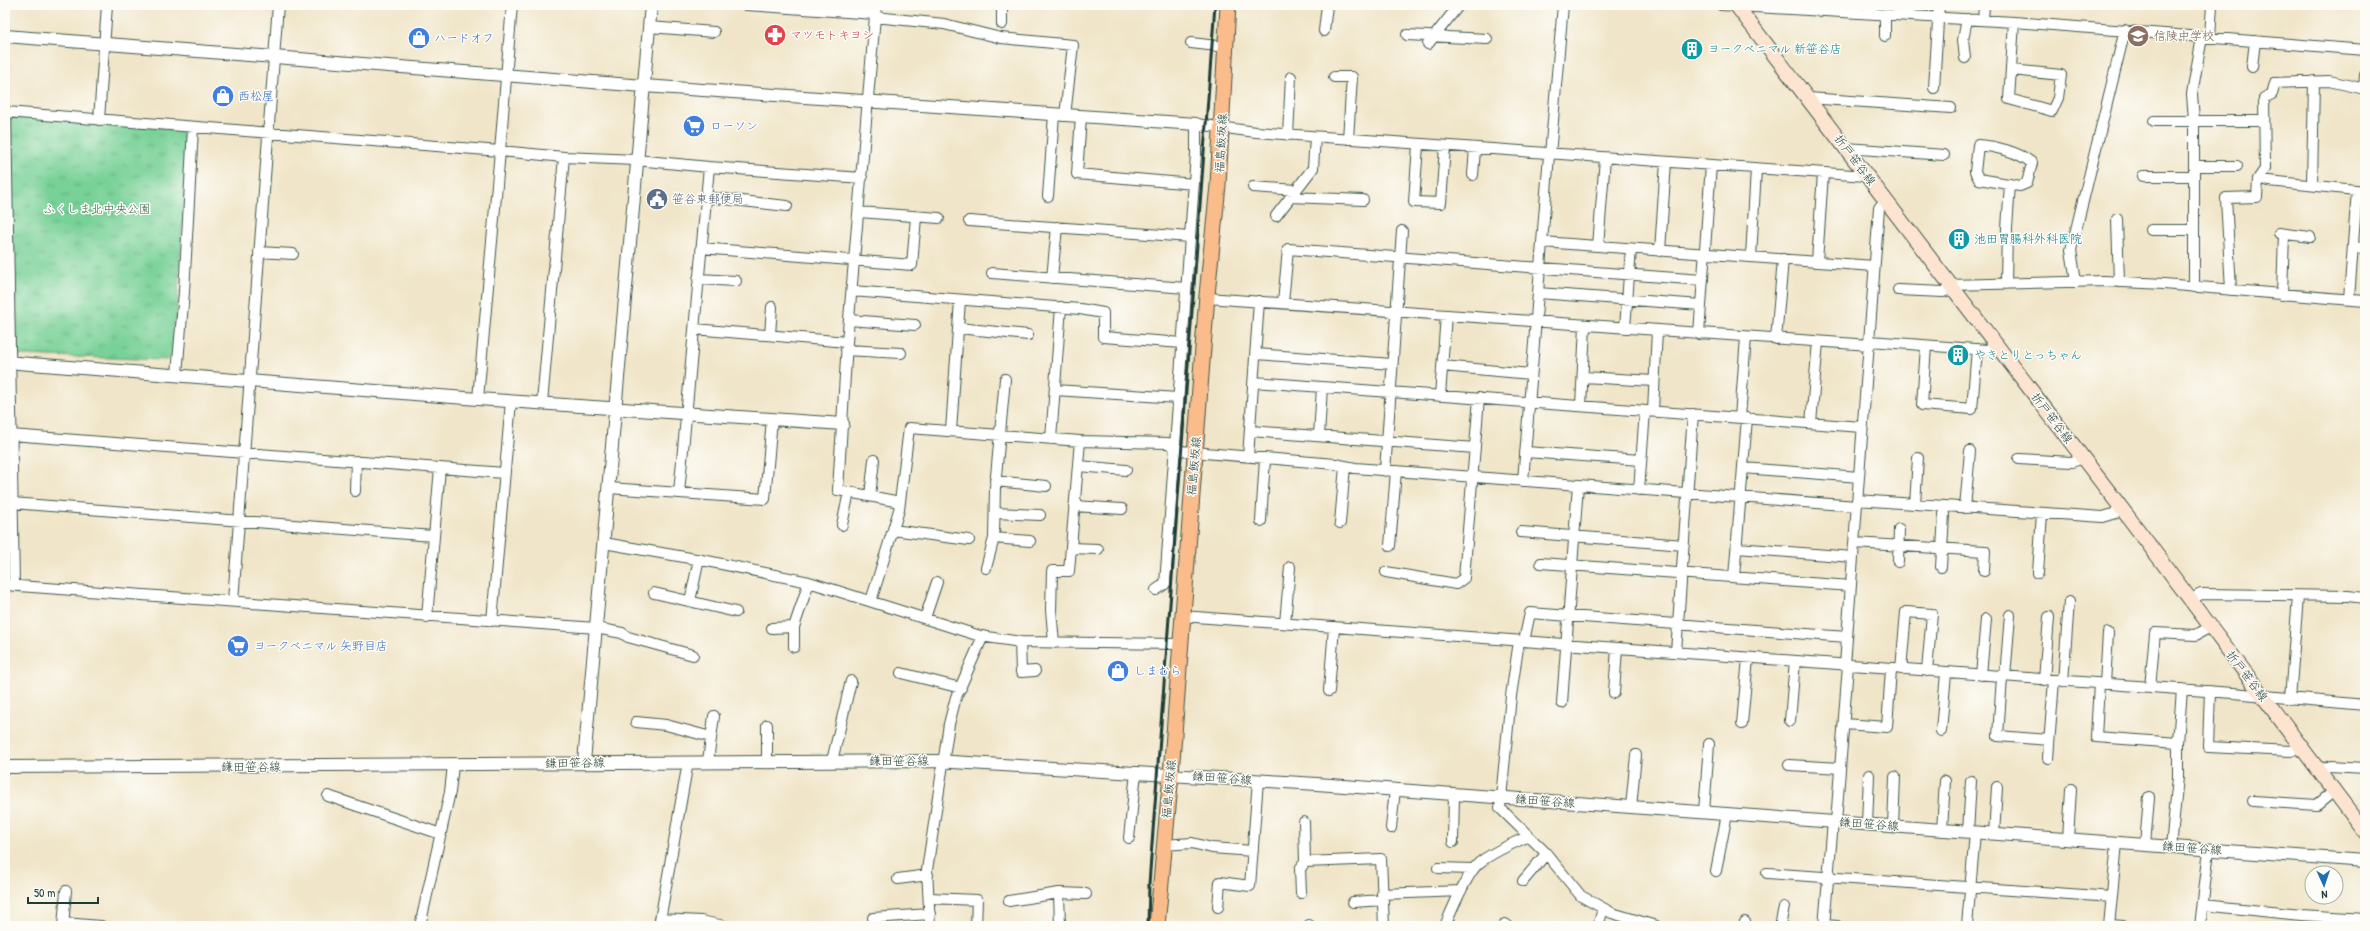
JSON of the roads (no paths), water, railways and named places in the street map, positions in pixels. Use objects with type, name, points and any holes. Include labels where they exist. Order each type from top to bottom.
[{"type":"main road","name":"福島飯坂線","points":[[1157,926],[1171,774],[1207,298],[1218,185],[1228,5]]},
{"type":"main road","name":"折戸笹谷線","points":[[1736,6],[2123,510],[2365,832]]},
{"type":"street","points":[[99,120],[107,5]]},
{"type":"street","points":[[233,601],[278,5]]},
{"type":"street","points":[[478,399],[512,5]]},
{"type":"street","points":[[584,762],[609,488],[636,160],[651,5]]},
{"type":"street","points":[[746,5],[875,12],[944,24],[1001,38],[1073,45],[1060,115],[1048,196]]},
{"type":"street","points":[[1002,5],[1002,24]]},
{"type":"street","points":[[1324,31],[1327,5]]},
{"type":"street","points":[[1431,40],[1459,5]]},
{"type":"street","points":[[1523,481],[1528,402],[1563,5]]},
{"type":"street","points":[[1721,5],[1834,8],[1881,11],[1938,17],[2125,30],[2365,50]]},
{"type":"street","points":[[1934,88],[1938,5]]},
{"type":"street","points":[[1983,20],[1984,5]]},
{"type":"street","points":[[2194,287],[2194,121],[2192,94],[2212,5]]},
{"type":"street","points":[[1881,11],[1885,36]]},
{"type":"street","points":[[875,12],[869,101],[849,320],[838,490],[900,502]]},
{"type":"street","points":[[1965,58],[1964,40],[1967,19]]},
{"type":"street","points":[[2011,70],[2061,75],[2058,98],[2052,111],[2009,99],[2014,22]]},
{"type":"street","points":[[649,27],[714,32]]},
{"type":"street","points":[[2076,282],[2071,250],[2125,30]]},
{"type":"street","points":[[1407,35],[1431,40],[1487,39]]},
{"type":"street","points":[[5,36],[644,86],[1196,124],[1221,128],[1315,137],[1550,155],[1866,176]]},
{"type":"street","points":[[2252,67],[2255,42]]},
{"type":"street","points":[[1191,43],[1226,47]]},
{"type":"street","points":[[2231,290],[2226,198],[2257,197],[2259,178],[2265,169],[2264,98],[2272,94],[2275,83],[2329,81],[2364,89],[2365,75]]},
{"type":"street","points":[[1288,134],[1291,77]]},
{"type":"street","points":[[1334,77],[1352,77],[1348,139]]},
{"type":"street","points":[[2312,185],[2314,82]]},
{"type":"street","points":[[1808,98],[1951,108]]},
{"type":"street","points":[[693,655],[628,637],[622,633],[596,628],[427,617],[9,585],[12,504],[8,362],[5,112],[268,134],[636,160],[709,168],[862,178]]},
{"type":"street","points":[[1081,117],[1077,174],[1194,184]]},
{"type":"street","points":[[2154,121],[2264,121]]},
{"type":"street","points":[[1156,590],[1165,584],[1194,184],[1196,124]]},
{"type":"street","points":[[177,374],[184,292],[193,128]]},
{"type":"street","points":[[1276,216],[1313,168],[1315,137]]},
{"type":"street","points":[[1418,144],[1414,202],[1441,203],[1445,147]]},
{"type":"street","points":[[1978,145],[1987,146],[2025,157],[2032,163],[2027,183],[2020,186],[2010,184],[1979,179],[1975,172],[1978,145]]},
{"type":"street","points":[[1846,148],[1944,155]]},
{"type":"street","points":[[1473,175],[1476,149]]},
{"type":"street","points":[[542,403],[564,156]]},
{"type":"street","points":[[1598,246],[1605,158]]},
{"type":"street","points":[[1660,251],[1666,162]]},
{"type":"street","points":[[1699,334],[1711,165]]},
{"type":"street","points":[[2194,166],[2238,166]]},
{"type":"street","points":[[679,493],[709,168]]},
{"type":"street","points":[[1751,257],[1756,168]]},
{"type":"street","points":[[1817,262],[1823,173]]},
{"type":"street","points":[[2143,176],[2194,176]]},
{"type":"street","points":[[2259,178],[2269,181],[2361,191],[2353,247],[2349,299]]},
{"type":"street","points":[[2006,284],[2007,228],[2010,184]]},
{"type":"street","points":[[1253,187],[1363,200]]},
{"type":"street","points":[[706,198],[787,206]]},
{"type":"street","points":[[1836,926],[1824,926],[1844,724],[1847,637],[1862,427],[1870,343],[1878,208],[1885,200]]},
{"type":"street","points":[[859,212],[939,218]]},
{"type":"street","points":[[701,248],[912,265],[916,217]]},
{"type":"street","points":[[2117,219],[2119,282]]},
{"type":"street","points":[[969,221],[1190,237]]},
{"type":"street","points":[[1052,278],[1057,228]]},
{"type":"street","points":[[2151,230],[2194,230]]},
{"type":"street","points":[[1385,470],[1402,231]]},
{"type":"street","points":[[2282,295],[2281,234],[2310,237]]},
{"type":"street","points":[[1542,242],[1874,266]]},
{"type":"street","points":[[2353,247],[2365,248]]},
{"type":"street","points":[[1284,303],[1288,249],[1702,280]]},
{"type":"street","points":[[1625,328],[1631,249]]},
{"type":"street","points":[[259,252],[293,254]]},
{"type":"street","points":[[1776,339],[1783,259]]},
{"type":"street","points":[[992,274],[1186,288]]},
{"type":"street","points":[[698,279],[736,281]]},
{"type":"street","points":[[1898,290],[1943,292],[1952,287],[2006,284],[2119,282],[2365,301]]},
{"type":"street","points":[[852,291],[1061,307],[1103,313],[1103,337],[1182,344]]},
{"type":"street","points":[[1538,293],[1701,305]]},
{"type":"street","points":[[1207,298],[1818,342],[1870,343],[1987,350],[1996,346]]},
{"type":"street","points":[[951,431],[960,300]]},
{"type":"street","points":[[1248,457],[1259,301]]},
{"type":"street","points":[[770,335],[772,307]]},
{"type":"street","points":[[1051,439],[1061,307]]},
{"type":"street","points":[[1440,396],[1446,315]]},
{"type":"street","points":[[849,320],[914,324]]},
{"type":"street","points":[[1581,406],[1586,326]]},
{"type":"street","points":[[958,328],[1028,335]]},
{"type":"street","points":[[694,329],[770,335],[901,353]]},
{"type":"street","points":[[1639,490],[1641,460],[1654,382],[1658,331]]},
{"type":"street","points":[[1734,577],[1743,468],[1746,337]]},
{"type":"street","points":[[1811,423],[1818,342]]},
{"type":"street","points":[[1926,346],[1922,405],[1958,408],[1972,408],[1977,349]]},
{"type":"street","points":[[1256,354],[1392,364]]},
{"type":"street","points":[[8,362],[177,374],[478,399],[843,424]]},
{"type":"street","points":[[1442,366],[1531,374]]},
{"type":"street","points":[[1583,377],[1654,382]]},
{"type":"street","points":[[986,568],[994,538],[995,481],[1005,379]]},
{"type":"street","points":[[1254,382],[1862,427]]},
{"type":"street","points":[[1319,436],[1322,387]]},
{"type":"street","points":[[1055,390],[1178,398]]},
{"type":"street","points":[[1386,572],[1456,584],[1464,578],[1479,398]]},
{"type":"street","points":[[492,621],[511,401]]},
{"type":"street","points":[[1676,652],[1693,414]]},
{"type":"street","points":[[609,488],[765,499],[772,419]]},
{"type":"street","points":[[871,600],[893,530],[900,502],[909,428],[1080,441],[1168,443],[1181,451],[1472,478],[1639,490],[1857,503],[1915,504],[2103,517],[2123,510]]},
{"type":"street","points":[[1250,431],[1475,448]]},
{"type":"street","points":[[11,435],[504,473]]},
{"type":"street","points":[[1054,643],[1051,610],[1052,571],[1069,571],[1080,441]]},
{"type":"street","points":[[1965,508],[1970,451]]},
{"type":"street","points":[[1525,452],[1641,460]]},
{"type":"street","points":[[1915,504],[1918,458]]},
{"type":"street","points":[[2019,459],[2072,462],[2082,458]]},
{"type":"street","points":[[1261,521],[1265,459]]},
{"type":"street","points":[[870,496],[874,460]]},
{"type":"street","points":[[354,490],[356,461]]},
{"type":"street","points":[[1078,466],[1126,470]]},
{"type":"street","points":[[1340,524],[1345,466]]},
{"type":"street","points":[[427,617],[440,468]]},
{"type":"street","points":[[1743,468],[1859,477]]},
{"type":"street","points":[[1390,546],[1396,471]]},
{"type":"street","points":[[995,481],[1046,486]]},
{"type":"street","points":[[1562,703],[1578,485]]},
{"type":"street","points":[[842,525],[849,492]]},
{"type":"street","points":[[12,504],[433,536]]},
{"type":"street","points":[[1074,506],[1122,509]]},
{"type":"street","points":[[995,512],[1040,516]]},
{"type":"street","points":[[2038,573],[2042,513]]},
{"type":"street","points":[[1941,567],[1944,514]]},
{"type":"street","points":[[1898,562],[1899,529]]},
{"type":"street","points":[[893,530],[969,540]]},
{"type":"street","points":[[1521,532],[1684,545]]},
{"type":"street","points":[[994,538],[1030,541]]},
{"type":"street","points":[[604,543],[699,559],[809,582],[983,636],[1020,642],[1180,644]]},
{"type":"street","points":[[1854,543],[1985,551],[1984,571]]},
{"type":"street","points":[[1071,548],[1098,549]]},
{"type":"street","points":[[1737,548],[1853,557]]},
{"type":"street","points":[[690,601],[699,559]]},
{"type":"street","points":[[1541,563],[1851,586]]},
{"type":"street","points":[[1285,623],[1290,567]]},
{"type":"street","points":[[794,646],[794,627],[809,582]]},
{"type":"street","points":[[925,618],[937,582]]},
{"type":"street","points":[[654,592],[736,612]]},
{"type":"street","points":[[2190,600],[2201,594],[2348,596],[2365,598]]},
{"type":"street","points":[[2290,699],[2298,596]]},
{"type":"street","points":[[2048,758],[2054,680],[2069,602]]},
{"type":"street","points":[[1844,724],[1887,726],[1906,612],[1932,614],[1927,671]]},
{"type":"street","points":[[1656,926],[1643,924],[1603,909],[1581,896],[1546,854],[1500,808],[1511,696],[1522,641],[1530,613],[1847,637]]},
{"type":"street","points":[[2010,615],[1998,736],[2050,740]]},
{"type":"street","points":[[1182,616],[2210,691],[2263,697],[2365,705]]},
{"type":"street","points":[[2049,617],[2054,680]]},
{"type":"street","points":[[1981,675],[1986,619]]},
{"type":"street","points":[[772,628],[794,627]]},
{"type":"street","points":[[1329,691],[1334,627]]},
{"type":"street","points":[[2150,687],[2155,633],[2196,635],[2210,627]]},
{"type":"street","points":[[2108,633],[2096,737],[2178,743]]},
{"type":"street","points":[[930,926],[928,875],[949,724],[961,688],[983,636]]},
{"type":"street","points":[[1020,642],[1021,672],[1035,671]]},
{"type":"street","points":[[1614,693],[1617,648]]},
{"type":"street","points":[[1742,724],[1748,658]]},
{"type":"street","points":[[1790,721],[1795,661]]},
{"type":"street","points":[[1941,731],[1946,672]]},
{"type":"street","points":[[901,673],[961,688]]},
{"type":"street","points":[[832,761],[851,681]]},
{"type":"street","points":[[2171,847],[2178,777],[2178,743],[2182,689]]},
{"type":"street","points":[[2210,691],[2208,747],[2291,751],[2301,747]]},
{"type":"street","points":[[708,762],[714,716]]},
{"type":"street","points":[[636,722],[666,725],[711,737]]},
{"type":"street","points":[[767,725],[767,761]]},
{"type":"street","points":[[1704,812],[1709,744]]},
{"type":"street","points":[[1631,807],[1636,755]]},
{"type":"street","name":"鎌田笹谷線","points":[[5,767],[453,765],[584,762],[943,761],[1171,774],[1500,797],[2365,861]]},
{"type":"street","points":[[688,762],[660,923],[701,921],[724,926]]},
{"type":"street","points":[[420,926],[441,834],[453,765]]},
{"type":"street","points":[[1788,765],[1840,768]]},
{"type":"street","points":[[2318,770],[2330,766],[2365,768]]},
{"type":"street","points":[[1129,838],[1136,772]]},
{"type":"street","points":[[1867,824],[1869,775]]},
{"type":"street","points":[[1893,826],[1895,776]]},
{"type":"street","points":[[1218,907],[1220,882],[1250,886],[1258,780]]},
{"type":"street","points":[[1942,830],[1945,781]]},
{"type":"street","points":[[1967,926],[1970,888],[1971,781]]},
{"type":"street","points":[[1994,834],[1997,787]]},
{"type":"street","points":[[1391,828],[1395,790]]},
{"type":"street","points":[[2068,839],[2071,790]]},
{"type":"street","points":[[2253,801],[2317,805],[2334,791]]},
{"type":"street","points":[[1454,794],[1454,842]]},
{"type":"street","points":[[328,796],[441,834]]},
{"type":"street","points":[[2145,845],[2149,797]]},
{"type":"street","points":[[1716,871],[1727,814]]},
{"type":"street","points":[[1301,893],[1300,869],[1305,862],[1304,822]]},
{"type":"street","points":[[1445,926],[1473,869],[1504,847],[1529,836]]},
{"type":"street","points":[[1164,845],[1192,843],[1212,848],[1253,851]]},
{"type":"street","points":[[2117,843],[2109,926],[2123,926]]},
{"type":"street","points":[[2200,926],[2209,850]]},
{"type":"street","points":[[1523,881],[1546,854]]},
{"type":"street","points":[[1305,862],[1381,859],[1384,926]]},
{"type":"street","points":[[1438,868],[1473,869]]},
{"type":"street","points":[[1767,873],[2112,897]]},
{"type":"street","points":[[898,879],[928,875]]},
{"type":"street","points":[[66,891],[63,925],[101,926]]},
{"type":"street","points":[[1353,902],[1383,897],[1461,891]]},
{"type":"street","points":[[1009,901],[1059,893],[1086,894]]},
{"type":"street","points":[[1059,893],[1060,926]]},
{"type":"street","points":[[929,898],[977,900],[976,926]]},
{"type":"street","points":[[2202,905],[2308,921],[2365,919]]},
{"type":"street","points":[[1780,926],[1784,907]]},
{"type":"street","points":[[1598,926],[1603,909]]},
{"type":"street","points":[[874,918],[930,914]]},
{"type":"railway","points":[[1148,926],[1149,884],[1215,5]]},
{"type":"place","name":"マツモトキヨシ","points":[[775,35]]},
{"type":"place","name":"信陵中学校","points":[[2138,36]]},
{"type":"place","name":"ハードオフ","points":[[419,38]]},
{"type":"place","name":"ヨークベニマル 新笹谷店","points":[[1692,49]]},
{"type":"place","name":"西松屋","points":[[223,96]]},
{"type":"place","name":"ローソン","points":[[694,126]]},
{"type":"place","name":"笹谷東郵便局","points":[[657,199]]},
{"type":"place","name":"池田胃腸科外科医院","points":[[1959,239]]},
{"type":"place","name":"やきとりとっちゃん","points":[[1958,355]]},
{"type":"place","name":"ヨークベニマル 矢野目店","points":[[238,646]]},
{"type":"place","name":"しまむら","points":[[1118,671]]},
{"type":"park label","name":"ふくしま北中央公園","points":[[97,209]]}]
